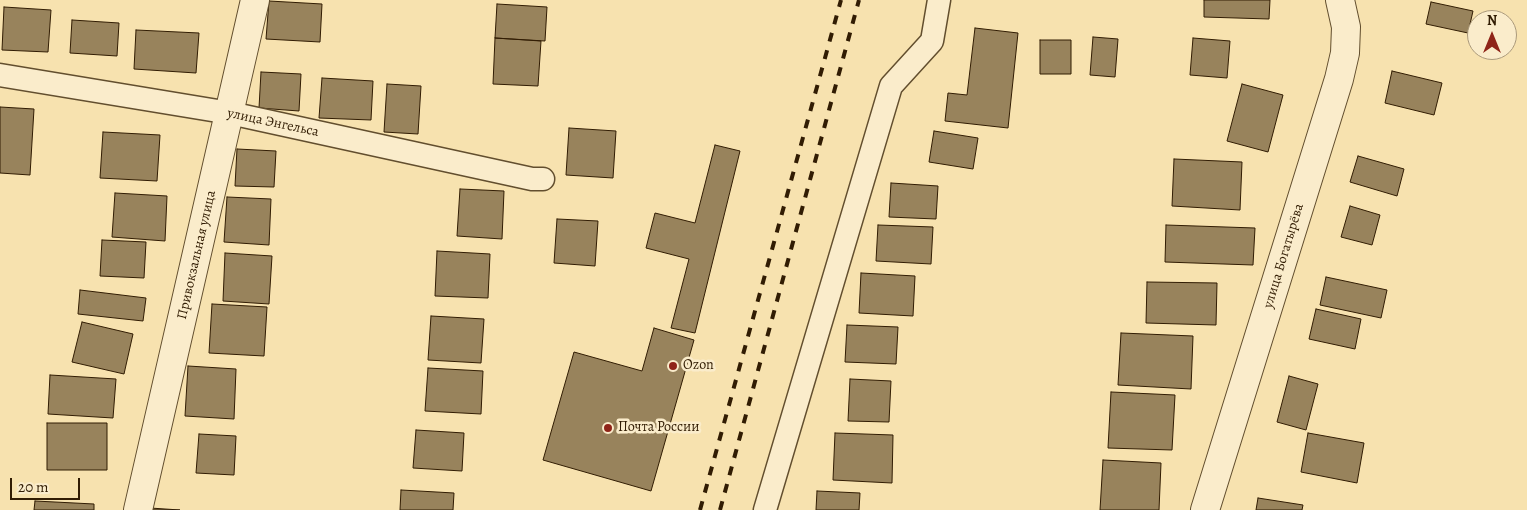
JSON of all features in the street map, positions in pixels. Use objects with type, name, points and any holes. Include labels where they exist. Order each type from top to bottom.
[{"type":"street","name":"Привокзальная улица","points":[[138,510],[255,0]]},
{"type":"street","points":[[765,510],[891,86],[932,41],[939,0]]},
{"type":"street","name":"улица Богатырёва","points":[[1205,510],[1339,79],[1346,27],[1340,0]]},
{"type":"street","name":"улица Энгельса","points":[[0,75],[230,113],[532,179],[544,179]]},
{"type":"building","points":[[1204,0],[1270,0],[1269,19],[1204,17]]},
{"type":"building","points":[[269,1],[322,4],[320,42],[266,39]]},
{"type":"building","points":[[1431,2],[1468,10],[1467,33],[1426,24]]},
{"type":"building","points":[[497,4],[547,7],[545,41],[495,38]]},
{"type":"building","points":[[4,7],[51,10],[48,52],[2,50]]},
{"type":"building","points":[[72,20],[119,23],[117,56],[70,53]]},
{"type":"building","points":[[975,28],[1018,33],[1008,128],[945,121],[948,93],[967,95]]},
{"type":"building","points":[[136,30],[199,33],[196,73],[134,69]]},
{"type":"building","points":[[1093,37],[1118,39],[1115,77],[1090,75]]},
{"type":"building","points":[[495,38],[541,41],[538,86],[493,84]]},
{"type":"building","points":[[1193,38],[1230,41],[1227,78],[1190,75]]},
{"type":"building","points":[[1040,40],[1071,40],[1071,74],[1040,74]]},
{"type":"building","points":[[1392,71],[1442,83],[1434,115],[1385,103]]},
{"type":"building","points":[[261,72],[301,74],[299,111],[259,108]]},
{"type":"building","points":[[322,78],[373,81],[371,120],[319,118]]},
{"type":"building","points":[[387,84],[421,86],[418,134],[384,132]]},
{"type":"building","points":[[1242,84],[1283,95],[1268,152],[1227,141]]},
{"type":"building","points":[[0,107],[34,109],[30,175],[0,173]]},
{"type":"building","points":[[569,128],[616,131],[613,178],[566,175]]},
{"type":"building","points":[[934,131],[978,138],[973,169],[929,162]]},
{"type":"building","points":[[103,132],[160,135],[157,181],[100,178]]},
{"type":"building","points":[[715,145],[740,151],[695,333],[671,328],[689,259],[646,248],[655,213],[695,223]]},
{"type":"building","points":[[237,149],[276,151],[274,187],[235,186]]},
{"type":"building","points":[[1358,156],[1404,169],[1397,196],[1350,182]]},
{"type":"building","points":[[1174,159],[1242,162],[1240,210],[1172,206]]},
{"type":"building","points":[[891,183],[938,186],[936,219],[889,217]]},
{"type":"building","points":[[460,189],[504,191],[502,239],[457,236]]},
{"type":"building","points":[[115,193],[167,196],[165,241],[112,237]]},
{"type":"building","points":[[227,197],[271,199],[269,245],[224,242]]},
{"type":"building","points":[[1350,206],[1380,215],[1372,245],[1341,237]]},
{"type":"building","points":[[557,219],[598,221],[595,266],[554,263]]},
{"type":"building","points":[[878,225],[933,227],[931,264],[876,261]]},
{"type":"building","points":[[1166,225],[1255,228],[1253,265],[1165,262]]},
{"type":"building","points":[[102,240],[146,242],[144,278],[100,276]]},
{"type":"building","points":[[437,251],[490,254],[488,298],[435,296]]},
{"type":"building","points":[[225,253],[272,256],[269,304],[223,301]]},
{"type":"building","points":[[861,273],[915,276],[913,316],[859,313]]},
{"type":"building","points":[[1326,277],[1387,290],[1381,318],[1320,305]]},
{"type":"building","points":[[1147,282],[1217,283],[1216,325],[1146,323]]},
{"type":"building","points":[[80,290],[146,298],[143,321],[78,314]]},
{"type":"building","points":[[212,304],[267,307],[264,356],[209,353]]},
{"type":"building","points":[[1316,309],[1361,319],[1355,349],[1309,339]]},
{"type":"building","points":[[431,316],[484,319],[481,363],[428,360]]},
{"type":"building","points":[[82,322],[133,334],[124,374],[72,362]]},
{"type":"building","points":[[847,325],[898,327],[896,364],[845,362]]},
{"type":"building","points":[[654,328],[694,340],[651,491],[543,460],[574,352],[642,371]]},
{"type":"building","points":[[1121,333],[1193,336],[1191,389],[1118,385]]},
{"type":"building","points":[[188,366],[236,369],[234,419],[185,416]]},
{"type":"building","points":[[428,368],[483,371],[481,414],[425,411]]},
{"type":"building","points":[[50,375],[116,379],[113,418],[48,414]]},
{"type":"building","points":[[1289,376],[1318,384],[1306,430],[1277,422]]},
{"type":"building","points":[[850,379],[891,381],[889,422],[848,421]]},
{"type":"building","points":[[1111,392],[1175,395],[1172,450],[1108,448]]},
{"type":"building","points":[[47,423],[107,423],[107,470],[47,470]]},
{"type":"building","points":[[416,430],[464,433],[462,471],[413,468]]},
{"type":"building","points":[[835,433],[893,435],[892,483],[833,480]]},
{"type":"building","points":[[1308,433],[1364,443],[1357,483],[1301,472]]},
{"type":"building","points":[[199,434],[236,436],[234,475],[196,473]]},
{"type":"building","points":[[1103,460],[1161,463],[1159,510],[1100,510]]},
{"type":"building","points":[[401,490],[454,493],[453,510],[400,510]]},
{"type":"building","points":[[817,491],[860,493],[859,510],[816,510]]},
{"type":"building","points":[[1258,498],[1303,505],[1302,510],[1256,510]]},
{"type":"building","points":[[35,501],[94,504],[94,510],[34,510]]},
{"type":"building","points":[[150,508],[180,510],[150,510]]},
{"type":"railway","points":[[700,510],[841,0]]},
{"type":"railway","points":[[720,510],[859,0]]},
{"type":"place","name":"Ozon","points":[[673,366]]},
{"type":"place","name":"Почта России","points":[[608,428]]}]
